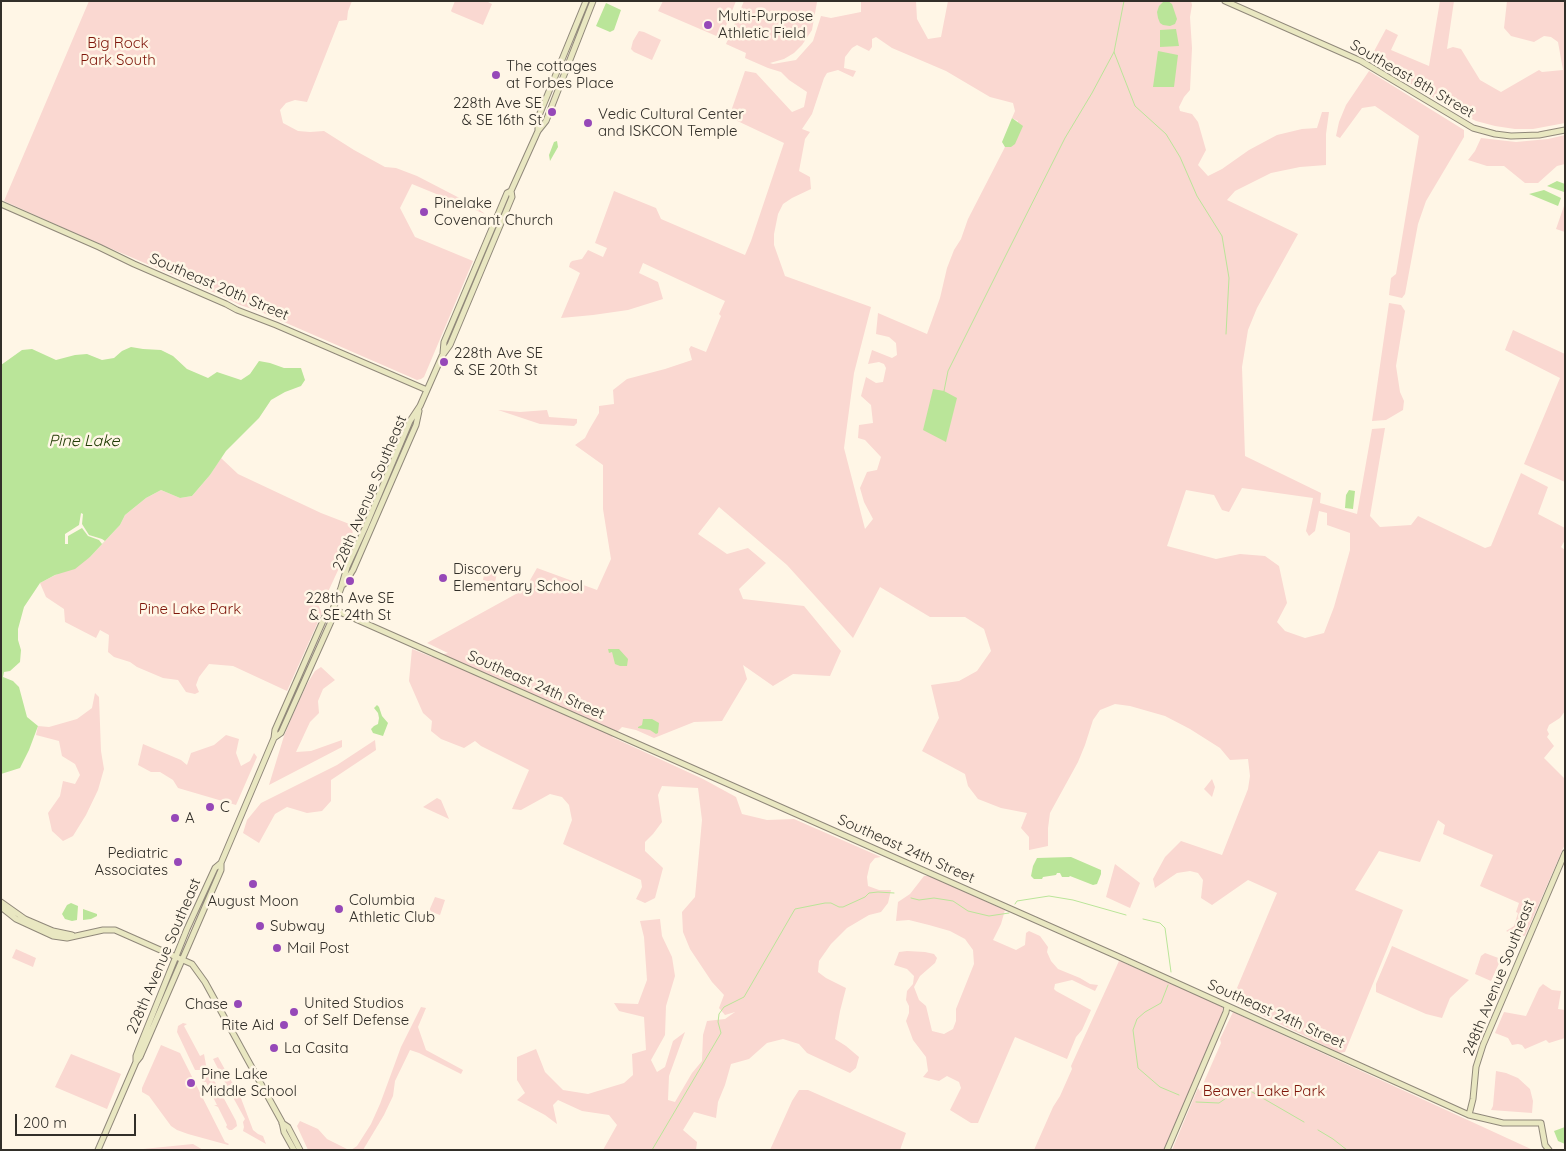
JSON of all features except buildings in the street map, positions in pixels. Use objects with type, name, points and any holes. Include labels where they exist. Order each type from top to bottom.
[{"type":"street","name":"228th Avenue Southeast","points":[[538,130],[538,118],[586,1]]},
{"type":"street","name":"Southeast 8th Street","points":[[1225,1],[1362,62],[1473,128],[1512,136],[1539,135],[1565,130]]},
{"type":"street","name":"228th Avenue Southeast","points":[[274,738],[281,733],[333,617],[333,608],[347,567],[410,421],[428,390],[442,356],[450,345],[538,130],[546,121],[592,3]]},
{"type":"street","points":[[573,51],[571,47],[576,35],[575,29],[581,24],[586,10],[592,3]]},
{"type":"street","name":"Southeast 20th Street","points":[[1,204],[237,310],[428,390]]},
{"type":"street","name":"228th Avenue Southeast","points":[[341,588],[353,570],[416,425],[420,406]]},
{"type":"street","points":[[382,501],[387,476]]},
{"type":"street","name":"228th Avenue Southeast","points":[[98,1150],[215,868],[221,863],[274,738],[275,730],[326,614],[333,608]]},
{"type":"street","name":"Southeast 24th Street","points":[[333,608],[1469,1115],[1503,1123],[1541,1123],[1544,1140],[1549,1150]]},
{"type":"street","points":[[292,693],[297,696]]},
{"type":"street","name":"248th Avenue Southeast","points":[[1469,1115],[1473,1099],[1476,1067],[1481,1050],[1565,853]]},
{"type":"street","points":[[1,902],[26,919],[53,931],[75,936]]},
{"type":"street","points":[[1,907],[16,919],[60,938],[103,930],[115,930],[192,964],[200,973],[282,1122],[284,1132],[294,1150]]},
{"type":"street","points":[[1167,1150],[1227,1006]]},
{"type":"street","points":[[282,1122],[288,1127],[300,1150]]},
{"type":"green space","name":"Big Rock Park South","points":[[89,1],[352,1],[347,20],[339,21],[307,102],[295,100],[286,103],[280,110],[283,123],[298,131],[324,131],[385,167],[396,168],[417,176],[473,205],[485,214],[412,184],[400,208],[415,237],[473,261],[424,377],[417,380],[261,312],[240,305],[4,201]]},
{"type":"green space","points":[[455,1],[486,1],[492,4],[483,25],[452,12]]},
{"type":"green space","name":"Multi-Purpose Athletic Field","points":[[663,1],[736,1],[721,38],[658,11]]},
{"type":"green space","points":[[744,1],[817,2],[812,30],[802,45],[784,59],[770,63],[773,64],[796,60],[813,41],[821,16],[831,18],[861,12],[861,2],[863,1],[916,1],[917,19],[928,39],[941,37],[948,1],[1191,1],[1192,48],[1190,90],[1179,107],[1180,111],[1192,114],[1198,122],[1206,150],[1198,165],[1208,176],[1277,135],[1302,129],[1317,128],[1322,112],[1329,112],[1326,134],[1326,165],[1300,167],[1271,173],[1235,191],[1227,200],[1298,234],[1257,308],[1248,330],[1242,367],[1245,456],[1321,493],[1320,503],[1357,514],[1372,429],[1385,428],[1370,516],[1380,527],[1411,525],[1418,516],[1485,548],[1491,546],[1521,473],[1548,487],[1538,514],[1565,528],[1565,540],[1561,547],[1565,550],[1565,711],[1560,718],[1549,725],[1547,737],[1554,746],[1544,758],[1565,779],[1565,844],[1525,936],[1506,931],[1514,926],[1519,903],[1480,886],[1493,855],[1443,834],[1445,825],[1438,820],[1420,862],[1379,851],[1355,890],[1403,910],[1345,1052],[1339,1053],[1235,1003],[1237,988],[1277,893],[1248,880],[1212,905],[1201,898],[1203,880],[1198,873],[1190,871],[1177,873],[1155,888],[1153,879],[1165,857],[1181,841],[1222,855],[1248,789],[1250,776],[1248,759],[1230,760],[1220,748],[1165,716],[1130,706],[1115,704],[1100,710],[1093,720],[1078,762],[1050,813],[1048,846],[1029,850],[1029,837],[1021,828],[1027,813],[1001,808],[978,799],[968,786],[965,774],[922,751],[939,718],[931,685],[959,681],[977,671],[991,651],[984,629],[965,617],[930,617],[880,587],[853,638],[787,565],[719,507],[698,534],[727,554],[748,548],[766,563],[739,589],[743,599],[804,606],[841,651],[830,676],[793,674],[773,686],[743,665],[747,679],[722,721],[694,722],[654,738],[636,730],[622,727],[612,737],[703,779],[736,797],[742,814],[767,820],[794,819],[881,857],[875,858],[870,864],[867,877],[868,886],[879,890],[891,890],[888,903],[881,912],[869,915],[847,928],[831,944],[819,961],[818,972],[846,988],[835,1039],[859,1057],[856,1068],[850,1073],[807,1053],[799,1044],[783,1039],[767,1043],[749,1059],[731,1064],[718,1102],[716,1118],[694,1112],[683,1130],[697,1142],[696,1150],[603,1150],[617,1125],[609,1115],[582,1111],[558,1100],[553,1105],[557,1124],[545,1115],[517,1100],[525,1093],[517,1080],[517,1057],[536,1049],[545,1072],[563,1090],[588,1094],[624,1083],[633,1075],[632,1054],[646,1050],[644,1017],[619,1011],[614,1003],[638,1004],[647,980],[644,937],[640,921],[660,919],[662,936],[672,957],[675,976],[666,1006],[665,1035],[651,1060],[657,1072],[665,1067],[673,1041],[685,1032],[669,1076],[668,1100],[675,1102],[692,1073],[702,1061],[703,1035],[707,1021],[725,1019],[735,1012],[725,1015],[719,1008],[724,995],[712,982],[690,949],[683,932],[682,912],[695,897],[702,820],[698,788],[662,786],[658,795],[662,822],[645,842],[645,851],[663,868],[655,898],[645,903],[636,899],[642,887],[641,880],[563,844],[572,820],[569,805],[562,797],[550,794],[521,810],[512,809],[529,770],[481,746],[475,741],[464,748],[441,739],[431,731],[432,721],[423,713],[409,681],[412,649],[432,657],[448,653],[427,643],[525,589],[537,568],[597,590],[611,559],[603,509],[603,465],[575,445],[585,438],[599,413],[599,406],[614,404],[613,390],[627,379],[692,360],[689,349],[691,346],[706,352],[725,301],[643,263],[639,273],[658,282],[663,299],[628,310],[561,318],[580,273],[569,267],[572,261],[582,259],[588,250],[603,257],[607,248],[595,243],[614,191],[656,208],[661,219],[745,255],[784,143],[729,117],[745,71],[756,73],[792,112],[804,107],[807,92],[781,72],[745,58],[746,53],[726,44]],"holes":[[[876,37],[892,48],[946,71],[990,97],[1013,103],[1015,111],[1012,118],[1018,121],[1011,147],[1005,147],[954,250],[927,334],[878,313],[876,334],[889,337],[896,343],[897,355],[892,358],[872,350],[868,364],[879,362],[884,364],[886,368],[883,382],[876,383],[866,377],[861,396],[871,405],[873,423],[859,425],[858,438],[865,440],[881,457],[877,470],[867,472],[860,488],[864,502],[873,519],[865,529],[844,448],[854,373],[871,307],[785,276],[774,245],[774,234],[778,214],[783,204],[811,189],[810,177],[799,171],[805,139],[810,132],[802,129],[812,114],[824,78],[827,73],[838,70],[853,77],[856,71],[844,68],[845,57],[857,45],[869,51],[872,47],[872,39]],[[1242,488],[1313,498],[1306,531],[1309,536],[1315,531],[1319,511],[1327,513],[1327,525],[1350,533],[1350,550],[1334,607],[1324,633],[1305,638],[1285,631],[1277,622],[1287,603],[1279,566],[1265,556],[1240,554],[1216,559],[1167,546],[1186,490],[1214,495],[1222,510],[1229,512]]]},
{"type":"green space","points":[[1440,1],[1454,1],[1447,49],[1453,47],[1461,49],[1480,80],[1501,92],[1539,70],[1542,72],[1563,70],[1558,42],[1551,37],[1544,36],[1534,42],[1511,36],[1504,28],[1507,1],[1565,1],[1565,123],[1533,129],[1515,129],[1476,121],[1454,110],[1372,60],[1372,55],[1386,29],[1398,35],[1391,50],[1429,66]]},
{"type":"green space","points":[[639,31],[661,40],[652,60],[631,49]]},
{"type":"green space","points":[[1369,71],[1464,130],[1464,137],[1426,201],[1418,224],[1405,294],[1402,298],[1389,295],[1391,278],[1396,274],[1419,136],[1375,106],[1362,108],[1340,138],[1336,136],[1346,105]]},
{"type":"green space","points":[[1565,135],[1565,164],[1557,166],[1538,183],[1525,183],[1504,166],[1487,166],[1468,160],[1481,138],[1516,142],[1548,139]]},
{"type":"green space","points":[[1565,203],[1565,232],[1556,229]]},
{"type":"green space","points":[[1389,303],[1401,305],[1405,311],[1396,366],[1400,392],[1404,401],[1403,410],[1386,420],[1372,421]]},
{"type":"green space","points":[[1513,330],[1565,354],[1565,482],[1524,464],[1560,378],[1505,350]]},
{"type":"green space","points":[[498,410],[520,412],[547,410],[549,417],[577,419],[577,423],[574,426],[540,424]]},
{"type":"green space","name":"Pine Lake Park","points":[[221,458],[238,474],[321,513],[352,525],[353,538],[327,594],[316,600],[322,613],[287,691],[233,666],[209,664],[199,677],[196,685],[199,692],[195,694],[186,692],[178,680],[163,678],[130,662],[114,657],[108,652],[109,635],[100,630],[96,638],[65,622],[64,609],[46,597],[40,583],[90,557],[120,525],[125,515],[146,498],[161,490],[180,498],[192,496],[210,475]]},
{"type":"green space","points":[[485,570],[497,572],[495,583],[483,580]]},
{"type":"green space","points":[[321,667],[335,680],[323,689],[318,701],[319,713],[310,722],[296,752],[311,751],[342,740],[342,747],[269,785],[284,736],[294,712],[307,684],[315,671]]},
{"type":"green space","points":[[95,693],[99,697],[101,751],[104,769],[98,790],[86,815],[73,836],[63,841],[52,831],[48,813],[60,796],[63,781],[75,784],[80,775],[75,764],[62,756],[59,741],[36,735],[38,726],[49,727],[77,719],[92,708]]},
{"type":"green space","points":[[226,735],[239,739],[236,753],[241,766],[250,761],[254,753],[257,757],[236,805],[178,788],[173,780],[160,772],[151,772],[138,765],[143,744],[181,760],[187,765],[191,753],[214,745]]},
{"type":"green space","points":[[375,740],[376,750],[331,780],[331,801],[322,811],[307,813],[287,807],[275,814],[259,843],[243,833],[247,820],[261,803],[337,765]]},
{"type":"green space","points":[[1212,779],[1215,787],[1212,797],[1204,789]]},
{"type":"green space","points":[[437,798],[441,800],[449,819],[423,807]]},
{"type":"green space","points":[[1115,864],[1140,883],[1130,908],[1106,897]]},
{"type":"green space","points":[[924,876],[929,876],[1005,910],[993,940],[1016,950],[1025,945],[1026,933],[1029,931],[1040,936],[1048,947],[1047,952],[1051,961],[1058,969],[1090,984],[1098,985],[1095,991],[1072,980],[1055,984],[1054,989],[1056,991],[1091,1010],[1082,1030],[1076,1037],[1067,1059],[1015,1037],[978,1123],[971,1123],[950,1110],[961,1088],[959,1082],[947,1076],[939,1081],[923,1077],[928,1071],[926,1057],[913,1040],[906,1021],[909,1013],[909,1006],[906,1000],[907,991],[913,984],[914,976],[907,969],[894,965],[899,952],[925,952],[934,954],[937,958],[935,963],[920,976],[914,987],[919,1000],[926,1006],[932,1031],[944,1034],[953,1029],[956,1021],[956,1009],[974,964],[973,950],[965,939],[950,931],[929,925],[909,920],[896,921],[898,902],[910,894]]},
{"type":"green space","points":[[435,897],[445,900],[440,915],[429,911]]},
{"type":"green space","points":[[1392,946],[1469,980],[1450,998],[1442,1018],[1426,1014],[1376,992],[1376,984]]},
{"type":"green space","points":[[16,949],[36,958],[33,967],[12,958]]},
{"type":"green space","points":[[1485,953],[1501,959],[1491,981],[1475,974],[1481,956]]},
{"type":"green space","points":[[1119,961],[1223,1008],[1222,1016],[1164,1150],[1034,1150],[1053,1107],[1060,1096],[1072,1069],[1071,1066]]},
{"type":"green space","points":[[1543,984],[1552,990],[1561,991],[1558,1009],[1565,1010],[1565,1038],[1549,1043],[1546,1040],[1525,1049],[1522,1045],[1512,1045],[1508,1038],[1495,1033],[1504,1012],[1526,1016],[1539,988]]},
{"type":"green space","points":[[421,1007],[426,1008],[418,1027],[426,1050],[463,1070],[461,1074],[410,1050],[395,1081],[393,1096],[384,1115],[363,1150],[351,1150],[357,1146],[371,1124],[401,1047]]},
{"type":"green space","name":"Beaver Lake Park","points":[[1233,1012],[1533,1150],[1172,1150],[1198,1088],[1200,1091],[1221,1043],[1220,1039]]},
{"type":"green space","points":[[183,1023],[187,1024],[184,1026],[200,1056],[204,1054],[206,1065],[236,1121],[237,1126],[232,1130],[226,1127],[227,1125],[218,1107],[214,1105],[217,1105],[212,1095],[208,1093],[211,1093],[206,1082],[202,1081],[205,1080],[200,1070],[195,1070],[177,1032],[178,1026]]},
{"type":"green space","points":[[161,1045],[180,1053],[228,1145],[177,1130],[171,1126],[149,1096],[142,1092]]},
{"type":"green space","points":[[71,1054],[121,1074],[107,1109],[55,1087]]},
{"type":"green space","points":[[218,1057],[233,1084],[227,1086],[213,1059]]},
{"type":"green space","points":[[1496,1071],[1518,1078],[1530,1089],[1533,1101],[1532,1113],[1491,1110]]},
{"type":"green space","points":[[234,1090],[239,1093],[253,1130],[263,1136],[266,1144],[243,1131],[245,1119],[230,1092]]},
{"type":"green space","points":[[799,1090],[808,1090],[906,1133],[900,1150],[770,1150],[792,1101]]},
{"type":"green space","points":[[300,1121],[318,1129],[327,1139],[349,1150],[308,1150],[297,1126]]},
{"type":"green space","points":[[193,1144],[203,1150],[133,1150]]},
{"type":"water","points":[[1168,1],[1172,4],[1177,19],[1175,24],[1170,26],[1160,23],[1157,12],[1163,2]]},
{"type":"water","points":[[606,3],[621,10],[614,30],[610,32],[596,26]]},
{"type":"water","points":[[1176,29],[1179,46],[1160,47],[1160,30]]},
{"type":"water","points":[[1158,51],[1178,55],[1174,87],[1153,87]]},
{"type":"water","points":[[1012,118],[1023,126],[1015,144],[1011,147],[1005,147],[1002,142]]},
{"type":"water","points":[[557,141],[558,147],[550,161],[549,155],[554,142]]},
{"type":"water","points":[[1557,181],[1565,184],[1564,192],[1547,186]]},
{"type":"water","points":[[1544,190],[1561,198],[1558,206],[1529,194]]},
{"type":"water","name":"Pine Lake","points":[[131,347],[161,350],[173,356],[187,369],[208,378],[217,372],[241,380],[250,374],[259,361],[284,368],[301,368],[305,380],[301,386],[271,400],[259,418],[226,451],[210,475],[192,496],[180,498],[161,490],[146,498],[125,515],[120,525],[90,557],[75,569],[55,575],[40,583],[24,607],[18,629],[18,640],[21,650],[20,662],[10,671],[4,672],[3,677],[13,681],[19,687],[27,717],[38,726],[20,768],[1,774],[1,365],[22,350],[32,349],[56,360],[87,354],[102,360],[114,358],[122,351]]},
{"type":"water","points":[[933,389],[944,391],[957,398],[946,442],[923,430]]},
{"type":"water","points":[[1349,490],[1355,491],[1353,509],[1345,508],[1346,495]]},
{"type":"water","points":[[608,649],[619,649],[628,659],[627,666],[615,664],[612,652],[609,653]]},
{"type":"water","points":[[377,705],[388,723],[383,736],[373,733],[371,729],[378,724],[378,713],[374,708]]},
{"type":"water","points":[[643,719],[652,719],[659,723],[658,733],[638,728],[642,725]]},
{"type":"water","points":[[1071,857],[1101,870],[1097,884],[1093,885],[1070,876],[1062,877],[1060,873],[1043,877],[1042,879],[1034,879],[1031,876],[1037,858]]},
{"type":"water","points":[[71,903],[78,906],[77,920],[72,921],[65,919],[62,914],[67,905]]},
{"type":"water","points":[[83,909],[97,914],[97,916],[83,920]]},
{"type":"water","points":[[1565,1127],[1565,1144],[1558,1141],[1554,1131]]},
{"type":"pier","points":[[81,513],[83,514],[82,524],[89,535],[105,541],[102,544],[99,540],[88,536],[82,528],[68,536],[68,544],[65,544],[65,534],[79,525]]},
{"type":"waterway","points":[[1124,1],[1114,52],[1135,106],[1166,134],[1180,157],[1197,196],[1222,236],[1229,278],[1226,334]]},
{"type":"waterway","points":[[944,391],[948,371],[1006,255],[1065,138],[1114,52]]},
{"type":"waterway","points":[[652,1150],[721,1033],[718,1022],[719,1014],[724,1007],[744,997],[795,909],[825,903],[843,907],[865,897],[869,893],[894,893]]},
{"type":"waterway","points":[[1015,904],[1017,901],[1049,896],[1073,900],[1126,915]]},
{"type":"waterway","points":[[911,898],[919,900],[934,898],[953,901],[968,911],[989,916],[1009,913]]},
{"type":"waterway","points":[[1143,919],[1160,923],[1165,928],[1171,972]]},
{"type":"waterway","points":[[1168,985],[1161,1003],[1137,1019],[1133,1030],[1138,1068],[1160,1087],[1179,1095]]},
{"type":"waterway","points":[[1196,1102],[1219,1103],[1235,1092],[1247,1089],[1304,1122]]},
{"type":"waterway","points":[[1318,1130],[1347,1150]]},
{"type":"place","name":"Multi-Purpose Athletic Field","points":[[708,25]]},
{"type":"place","name":"The cottages at Forbes Place","points":[[496,75]]},
{"type":"place","name":"228th Ave SE & SE 16th St","points":[[552,112]]},
{"type":"place","name":"Vedic Cultural Center and ISKCON Temple","points":[[588,123]]},
{"type":"place","name":"Pinelake Covenant Church","points":[[424,212]]},
{"type":"place","name":"228th Ave SE & SE 20th St","points":[[444,362]]},
{"type":"place","name":"Discovery Elementary School","points":[[443,578]]},
{"type":"place","name":"228th Ave SE & SE 24th St","points":[[350,581]]},
{"type":"place","name":"C","points":[[210,807]]},
{"type":"place","name":"A","points":[[175,818]]},
{"type":"place","name":"Pediatric Associates","points":[[178,862]]},
{"type":"place","name":"August Moon","points":[[253,884]]},
{"type":"place","name":"Columbia Athletic Club","points":[[339,909]]},
{"type":"place","name":"Subway","points":[[260,926]]},
{"type":"place","name":"Mail Post","points":[[277,948]]},
{"type":"place","name":"Chase","points":[[238,1004]]},
{"type":"place","name":"United Studios of Self Defense","points":[[294,1012]]},
{"type":"place","name":"Rite Aid","points":[[284,1025]]},
{"type":"place","name":"La Casita","points":[[274,1048]]},
{"type":"place","name":"Pine Lake Middle School","points":[[191,1083]]}]
